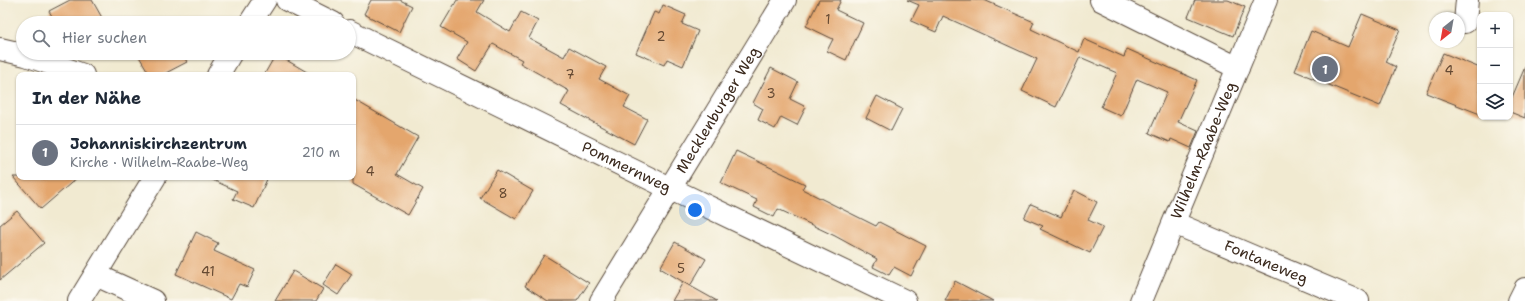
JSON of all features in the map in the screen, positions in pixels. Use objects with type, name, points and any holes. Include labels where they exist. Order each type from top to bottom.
[{"type":"street","points":[[255,16],[265,0]]},
{"type":"street","points":[[286,0],[319,16]]},
{"type":"street","name":"Mecklenburger Weg","points":[[601,301],[785,0]]},
{"type":"street","points":[[1101,0],[1238,68]]},
{"type":"street","name":"Wilhelm-Raabe-Weg","points":[[1141,301],[1266,0]]},
{"type":"street","points":[[1465,22],[1467,0]]},
{"type":"street","name":"Pommernweg","points":[[356,34],[670,189],[905,301]]},
{"type":"street","points":[[0,49],[16,53]]},
{"type":"street","points":[[40,60],[74,72]]},
{"type":"street","points":[[220,72],[227,60]]},
{"type":"street","points":[[80,301],[153,180]]},
{"type":"street","name":"Fontaneweg","points":[[1174,223],[1358,301]]},
{"type":"street","points":[[96,275],[153,301]]},
{"type":"street","points":[[1520,301],[1525,288]]},
{"type":"building","points":[[70,0],[92,0],[101,16],[52,16],[49,11]]},
{"type":"building","points":[[371,0],[400,0],[412,6],[399,32],[364,14]]},
{"type":"building","points":[[457,0],[484,0],[477,12],[510,32],[521,12],[538,21],[529,38],[564,57],[569,47],[606,67],[599,79],[630,96],[624,107],[647,119],[634,144],[561,105],[569,91],[520,63],[522,60],[493,44],[476,71],[457,59],[467,42],[441,27]]},
{"type":"building","points":[[819,0],[841,0],[836,10],[863,23],[846,60],[827,51],[833,39],[806,26]]},
{"type":"building","points":[[907,0],[984,0],[1034,22],[1031,29],[1079,52],[1084,39],[1124,57],[1127,49],[1197,80],[1178,122],[1198,131],[1191,148],[1171,139],[1170,142],[1149,133],[1167,92],[1137,79],[1121,116],[1101,107],[1117,73],[1080,57],[1056,107],[1022,91],[1037,59],[943,16],[936,32],[911,21],[919,5]]},
{"type":"building","points":[[1195,0],[1228,0],[1245,7],[1233,36],[1188,17]]},
{"type":"building","points":[[663,5],[686,15],[682,24],[698,31],[683,66],[667,59],[664,65],[636,53],[654,12],[659,14]]},
{"type":"building","points":[[1362,14],[1400,30],[1386,62],[1396,67],[1380,106],[1295,71],[1311,31],[1348,47]]},
{"type":"building","points":[[1443,53],[1477,67],[1477,113],[1426,93]]},
{"type":"building","points":[[141,60],[186,60],[187,62],[168,72],[148,72]]},
{"type":"building","points":[[273,60],[286,60],[307,72],[266,72]]},
{"type":"building","points":[[1525,67],[1525,118],[1513,113],[1513,95]]},
{"type":"building","points":[[771,68],[798,82],[790,99],[806,107],[797,125],[781,117],[775,129],[758,120],[763,109],[753,103]]},
{"type":"building","points":[[877,96],[902,109],[891,131],[866,118]]},
{"type":"building","points":[[356,101],[418,137],[397,174],[423,189],[408,215],[353,184],[353,180],[356,180]]},
{"type":"building","points":[[736,151],[805,184],[802,189],[876,226],[879,222],[926,246],[911,276],[894,267],[889,275],[873,267],[877,259],[835,236],[778,209],[774,217],[754,207],[757,200],[721,183]]},
{"type":"building","points":[[497,170],[533,191],[516,219],[480,198]]},
{"type":"building","points":[[13,177],[16,177],[16,180],[75,180],[41,209]]},
{"type":"building","points":[[213,180],[267,180],[254,208],[233,199],[237,191]]},
{"type":"building","points":[[1074,190],[1097,202],[1088,220],[1103,227],[1090,253],[1040,229],[1043,226],[1024,218],[1031,204],[1061,217]]},
{"type":"building","points":[[17,211],[44,243],[0,280],[0,225]]},
{"type":"building","points":[[196,232],[218,243],[214,251],[255,270],[247,287],[239,284],[231,299],[176,274]]},
{"type":"building","points":[[675,242],[706,259],[690,286],[660,268]]},
{"type":"building","points":[[544,255],[589,283],[577,301],[548,301],[525,286]]},
{"type":"building","points":[[336,264],[352,274],[338,295],[323,285]]},
{"type":"building","points":[[293,271],[323,289],[316,301],[275,301]]},
{"type":"building","points":[[955,281],[993,301],[945,301]]},
{"type":"building","points":[[683,282],[717,301],[672,301]]},
{"type":"place","name":"Johanniskirchzentrum","points":[[1325,69]]}]
